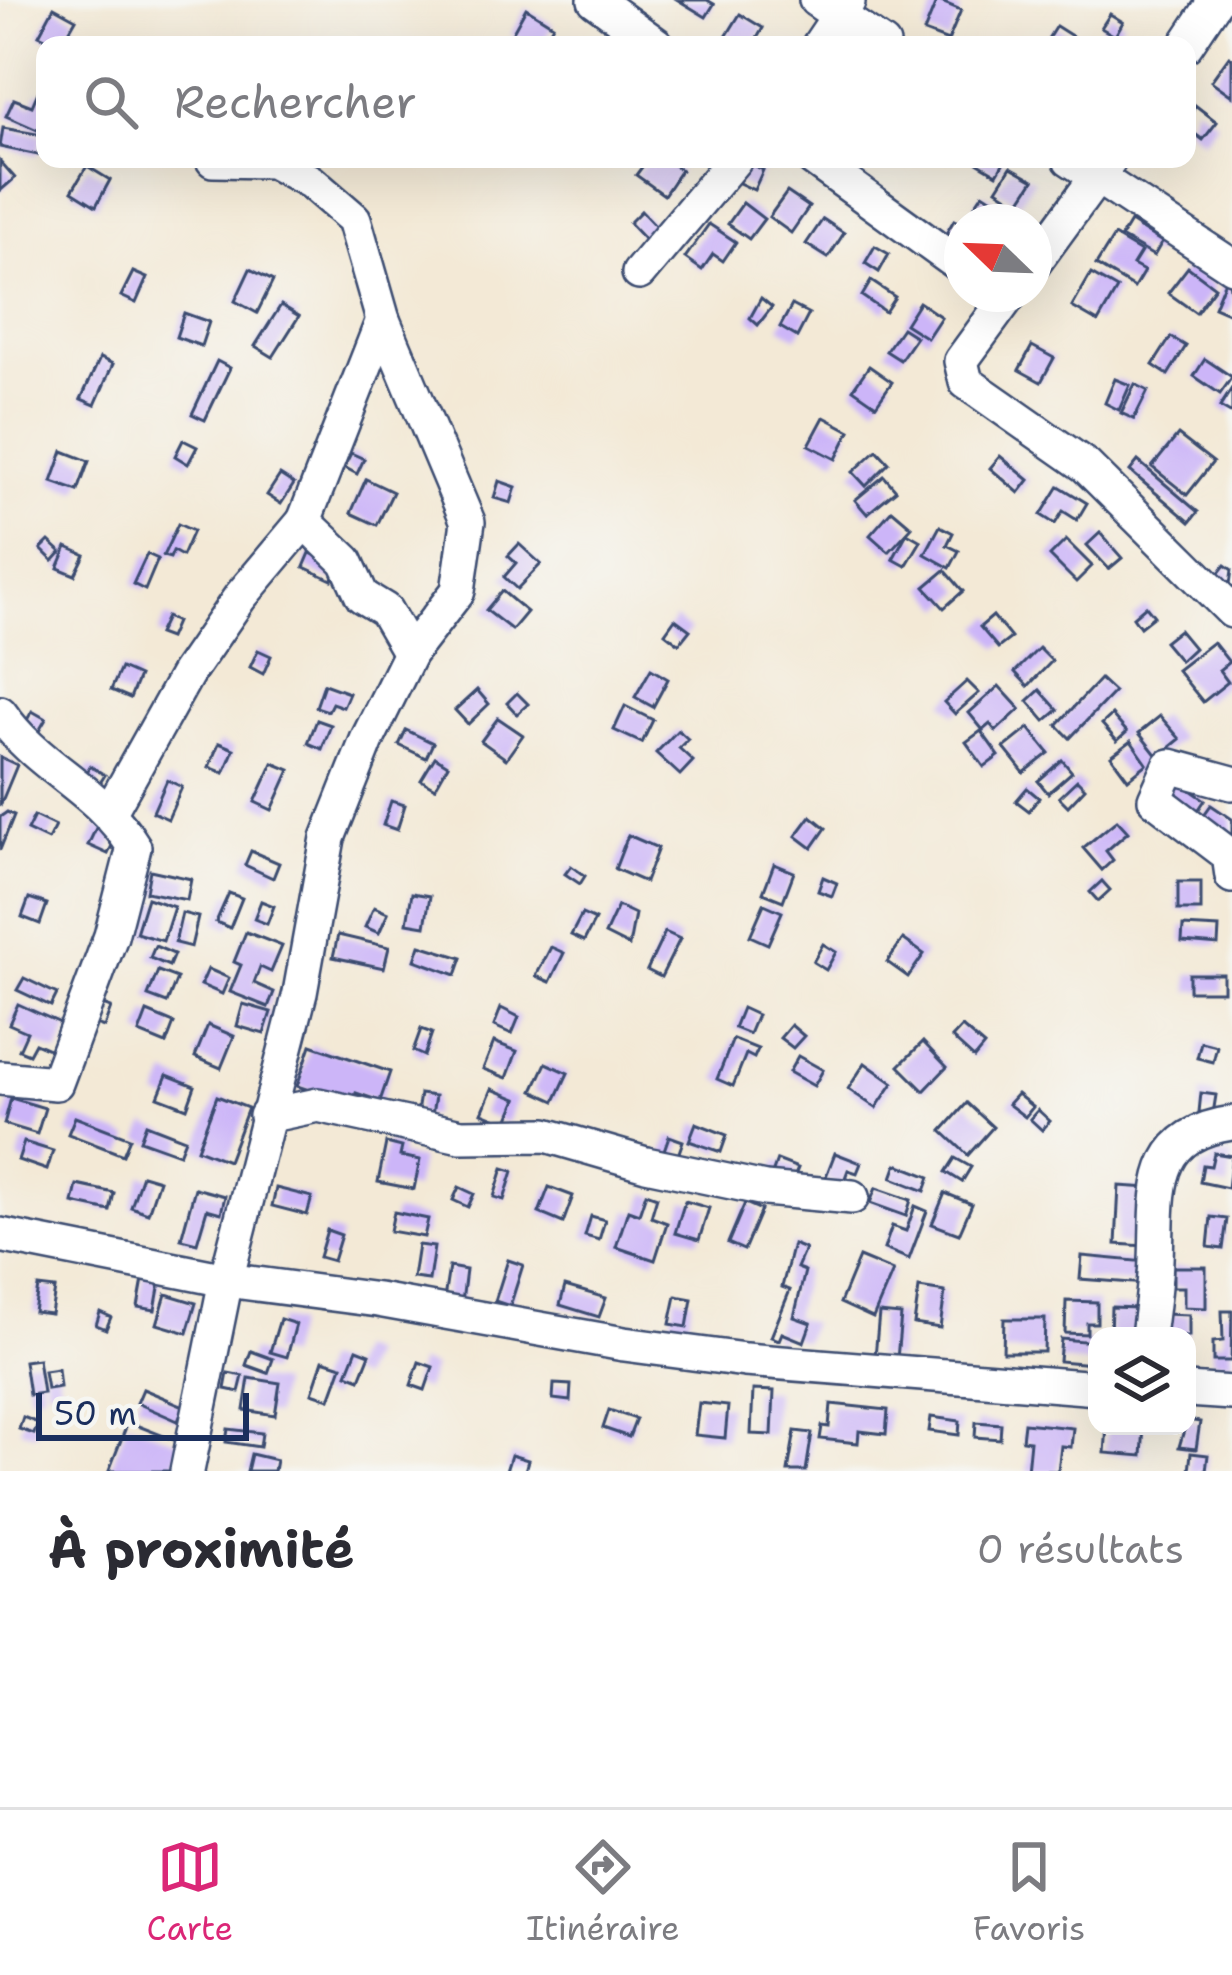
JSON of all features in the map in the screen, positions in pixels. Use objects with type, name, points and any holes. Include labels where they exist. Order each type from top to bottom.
[{"type":"street","points":[[595,0],[644,36]]},
{"type":"street","points":[[1192,36],[1216,0]]},
{"type":"street","points":[[830,16],[867,36]]},
{"type":"street","points":[[187,1471],[226,1280],[300,993],[328,838],[367,740],[410,653],[458,591],[468,522],[467,508],[383,320],[354,220],[311,182],[285,168]]},
{"type":"street","points":[[639,273],[727,168]]},
{"type":"street","points":[[825,168],[944,254]]},
{"type":"street","points":[[1052,233],[1091,168]]},
{"type":"street","points":[[1097,168],[1232,266]]},
{"type":"street","points":[[994,312],[961,361],[967,382],[1086,466],[1232,611]]},
{"type":"street","points":[[112,810],[188,674],[240,597],[304,521],[383,320]]},
{"type":"street","points":[[304,521],[346,561],[362,596],[393,620],[410,653]]},
{"type":"street","points":[[0,713],[18,740],[112,810],[134,847],[111,936],[56,1083],[0,1078]]},
{"type":"street","points":[[1232,783],[1170,766],[1155,799],[1229,855],[1232,876]]},
{"type":"street","points":[[266,1116],[318,1106],[461,1136],[546,1135],[646,1164],[765,1190],[852,1197]]},
{"type":"street","points":[[1149,1327],[1162,1172],[1177,1144],[1205,1127],[1232,1123]]},
{"type":"street","points":[[0,1235],[226,1280],[745,1360],[1088,1387]]},
{"type":"street","points":[[1196,1391],[1232,1393]]},
{"type":"building","points":[[678,0],[707,0],[714,4],[706,17]]},
{"type":"building","points":[[937,0],[961,10],[950,36],[924,32]]},
{"type":"building","points":[[54,7],[76,19],[66,36],[39,35]]},
{"type":"building","points":[[526,8],[553,25],[546,36],[511,35]]},
{"type":"building","points":[[740,14],[763,28],[758,36],[727,36]]},
{"type":"building","points":[[1110,14],[1123,22],[1115,36],[1101,28]]},
{"type":"building","points":[[1056,26],[1072,36],[1050,36]]},
{"type":"building","points":[[1232,58],[1232,96],[1211,81]]},
{"type":"building","points":[[36,97],[36,129],[6,116],[14,99],[32,106]]},
{"type":"building","points":[[1196,106],[1217,122],[1203,140],[1196,135]]},
{"type":"building","points":[[3,128],[36,134],[36,155],[0,147]]},
{"type":"building","points":[[0,161],[15,178],[0,191]]},
{"type":"building","points":[[86,168],[110,180],[96,206],[72,191]]},
{"type":"building","points":[[641,168],[681,170],[664,195],[636,175]]},
{"type":"building","points":[[743,168],[763,170],[754,190],[737,182]]},
{"type":"building","points":[[1010,168],[1034,180],[1019,203],[997,189]]},
{"type":"building","points":[[787,192],[809,207],[791,233],[769,217]]},
{"type":"building","points":[[983,193],[1000,204],[976,204]]},
{"type":"building","points":[[743,203],[764,219],[749,239],[728,224]]},
{"type":"building","points":[[641,211],[660,231],[648,243],[629,223]]},
{"type":"building","points":[[823,219],[844,233],[828,258],[806,244]]},
{"type":"building","points":[[1130,222],[1162,242],[1154,256],[1121,237]]},
{"type":"building","points":[[709,224],[736,242],[723,261],[713,254],[702,270],[685,258]]},
{"type":"building","points":[[1114,236],[1141,252],[1133,265],[1144,271],[1134,288],[1096,265]]},
{"type":"building","points":[[875,246],[889,254],[879,272],[865,263]]},
{"type":"building","points":[[1188,267],[1215,287],[1196,313],[1168,293]]},
{"type":"building","points":[[250,269],[273,281],[257,313],[235,301]]},
{"type":"building","points":[[133,272],[147,278],[136,303],[121,296]]},
{"type":"building","points":[[1228,273],[1232,304],[1228,313],[1214,307]]},
{"type":"building","points":[[1091,274],[1117,289],[1098,322],[1072,307]]},
{"type":"building","points":[[871,281],[895,297],[885,312],[862,296]]},
{"type":"building","points":[[761,298],[772,307],[758,325],[750,318]]},
{"type":"building","points":[[919,302],[941,317],[927,338],[905,324]]},
{"type":"building","points":[[281,305],[299,316],[273,357],[255,346]]},
{"type":"building","points":[[792,305],[809,314],[797,337],[780,327]]},
{"type":"building","points":[[184,313],[209,322],[201,346],[176,337]]},
{"type":"building","points":[[902,328],[916,337],[900,360],[886,351]]},
{"type":"building","points":[[1171,337],[1186,346],[1168,375],[1153,365]]},
{"type":"building","points":[[1032,346],[1054,358],[1041,382],[1019,370]]},
{"type":"building","points":[[100,358],[113,364],[95,405],[81,399]]},
{"type":"building","points":[[1205,359],[1232,377],[1220,394],[1194,376]]},
{"type":"building","points":[[217,361],[230,368],[205,420],[192,414]]},
{"type":"building","points":[[869,366],[892,382],[876,405],[853,389]]},
{"type":"building","points":[[1115,379],[1130,385],[1119,410],[1105,403]]},
{"type":"building","points":[[1135,384],[1148,391],[1134,419],[1121,413]]},
{"type":"building","points":[[1232,388],[1232,414],[1220,407]]},
{"type":"building","points":[[824,417],[850,431],[836,459],[809,445]]},
{"type":"building","points":[[1178,435],[1213,462],[1187,495],[1152,467]]},
{"type":"building","points":[[183,440],[197,447],[188,464],[175,456]]},
{"type":"building","points":[[877,450],[889,463],[866,486],[853,472]]},
{"type":"building","points":[[63,451],[89,461],[78,491],[52,482]]},
{"type":"building","points":[[351,453],[364,459],[357,474],[344,467]]},
{"type":"building","points":[[1000,456],[1029,480],[1019,493],[990,468]]},
{"type":"building","points":[[1138,461],[1198,512],[1190,522],[1130,471]]},
{"type":"building","points":[[280,475],[294,484],[281,504],[267,495]]},
{"type":"building","points":[[884,476],[896,490],[867,514],[855,500]]},
{"type":"building","points":[[366,479],[393,492],[377,525],[351,513]]},
{"type":"building","points":[[499,481],[516,487],[511,503],[494,498]]},
{"type":"building","points":[[1059,486],[1087,503],[1077,520],[1063,511],[1055,524],[1041,515]]},
{"type":"building","points":[[892,510],[912,527],[889,552],[870,535]]},
{"type":"building","points":[[178,524],[193,531],[182,556],[173,551],[170,558],[163,556]]},
{"type":"building","points":[[940,526],[953,533],[947,545],[959,551],[950,568],[925,554]]},
{"type":"building","points":[[907,533],[921,541],[906,566],[893,559]]},
{"type":"building","points":[[1100,533],[1122,558],[1109,569],[1087,545]]},
{"type":"building","points":[[1066,540],[1092,566],[1076,582],[1050,556]]},
{"type":"building","points":[[49,541],[61,552],[53,561],[41,549]]},
{"type":"building","points":[[519,544],[541,564],[517,589],[504,577],[516,563],[508,556]]},
{"type":"building","points":[[67,547],[85,555],[75,575],[58,568]]},
{"type":"building","points":[[310,553],[339,566],[332,580],[304,567]]},
{"type":"building","points":[[147,554],[158,559],[145,590],[133,584]]},
{"type":"building","points":[[1225,565],[1232,570],[1229,591],[1214,579]]},
{"type":"building","points":[[945,570],[963,591],[944,608],[925,587]]},
{"type":"building","points":[[502,591],[527,612],[512,630],[486,610]]},
{"type":"building","points":[[1146,606],[1154,616],[1140,627],[1133,617]]},
{"type":"building","points":[[993,616],[1011,638],[998,648],[980,627]]},
{"type":"building","points":[[166,617],[176,622],[169,638],[158,634]]},
{"type":"building","points":[[675,619],[690,630],[679,644],[665,633]]},
{"type":"building","points":[[1179,630],[1194,648],[1180,661],[1164,642]]},
{"type":"building","points":[[1213,642],[1229,662],[1219,670],[1228,682],[1203,702],[1177,670]]},
{"type":"building","points":[[1039,648],[1052,661],[1028,686],[1015,672]]},
{"type":"building","points":[[258,650],[271,656],[263,674],[250,667]]},
{"type":"building","points":[[121,668],[139,676],[130,698],[111,690]]},
{"type":"building","points":[[651,669],[668,679],[653,707],[635,697]]},
{"type":"building","points":[[1100,679],[1114,692],[1070,738],[1057,725]]},
{"type":"building","points":[[967,681],[979,693],[955,714],[944,702]]},
{"type":"building","points":[[324,684],[349,693],[343,707],[332,703],[328,711],[316,707]]},
{"type":"building","points":[[999,686],[1020,709],[996,731],[990,724],[983,730],[969,713]]},
{"type":"building","points":[[477,690],[489,704],[468,724],[455,710]]},
{"type":"building","points":[[1040,690],[1058,710],[1045,721],[1028,701]]},
{"type":"building","points":[[517,693],[528,704],[517,714],[507,703]]},
{"type":"building","points":[[625,706],[653,720],[642,743],[614,730]]},
{"type":"building","points":[[32,711],[46,719],[36,736],[22,729]]},
{"type":"building","points":[[1112,715],[1127,732],[1117,741],[1102,724]]},
{"type":"building","points":[[1160,716],[1180,739],[1158,757],[1139,733]]},
{"type":"building","points":[[498,718],[523,735],[506,759],[481,741]]},
{"type":"building","points":[[317,720],[331,725],[322,749],[308,743]]},
{"type":"building","points":[[1029,728],[1049,753],[1024,773],[1004,748]]},
{"type":"building","points":[[406,730],[433,743],[426,758],[399,745]]},
{"type":"building","points":[[678,730],[688,739],[679,748],[693,761],[680,775],[656,753]]},
{"type":"building","points":[[981,731],[999,756],[984,767],[966,742]]},
{"type":"building","points":[[1131,741],[1147,764],[1128,779],[1111,756]]},
{"type":"building","points":[[219,743],[234,749],[224,773],[209,767]]},
{"type":"building","points":[[0,757],[17,765],[0,806]]},
{"type":"building","points":[[435,757],[448,765],[435,788],[421,780]]},
{"type":"building","points":[[1062,760],[1072,772],[1048,793],[1038,781]]},
{"type":"building","points":[[273,763],[290,770],[272,810],[255,802]]},
{"type":"building","points":[[90,766],[105,775],[95,791],[80,782]]},
{"type":"building","points":[[1172,777],[1205,800],[1195,815],[1161,792]]},
{"type":"building","points":[[167,780],[182,787],[168,819],[153,812]]},
{"type":"building","points":[[1077,780],[1085,788],[1068,806],[1059,797]]},
{"type":"building","points":[[1027,788],[1039,798],[1029,811],[1016,801]]},
{"type":"building","points":[[391,801],[405,805],[397,830],[383,825]]},
{"type":"building","points":[[1211,805],[1232,819],[1232,841],[1201,819]]},
{"type":"building","points":[[7,812],[14,815],[0,850],[0,817]]},
{"type":"building","points":[[34,816],[55,826],[48,840],[27,830]]},
{"type":"building","points":[[811,816],[826,828],[812,848],[796,836]]},
{"type":"building","points":[[1117,820],[1128,832],[1106,851],[1113,860],[1102,870],[1083,848]]},
{"type":"building","points":[[97,826],[117,835],[108,854],[88,845]]},
{"type":"building","points":[[628,835],[658,848],[645,882],[615,869]]},
{"type":"building","points":[[251,851],[279,863],[273,878],[245,865]]},
{"type":"building","points":[[774,864],[794,872],[783,901],[763,893]]},
{"type":"building","points":[[571,866],[585,876],[580,884],[565,874]]},
{"type":"building","points":[[150,870],[191,879],[187,900],[146,892]]},
{"type":"building","points":[[823,877],[837,883],[832,896],[818,891]]},
{"type":"building","points":[[1102,881],[1110,890],[1098,901],[1090,892]]},
{"type":"building","points":[[1178,882],[1201,882],[1201,910],[1178,910]]},
{"type":"building","points":[[229,893],[242,898],[230,928],[216,922]]},
{"type":"building","points":[[412,893],[430,896],[425,926],[407,923]]},
{"type":"building","points":[[29,898],[47,904],[40,924],[22,917]]},
{"type":"building","points":[[147,898],[174,907],[163,941],[136,933]]},
{"type":"building","points":[[261,901],[274,906],[267,924],[254,919]]},
{"type":"building","points":[[764,904],[782,912],[768,944],[750,936]]},
{"type":"building","points":[[618,906],[635,914],[629,946],[605,934]]},
{"type":"building","points":[[374,907],[388,913],[379,933],[365,927]]},
{"type":"building","points":[[182,913],[198,917],[191,947],[175,943]]},
{"type":"building","points":[[582,914],[595,920],[584,941],[571,935]]},
{"type":"building","points":[[1183,926],[1219,928],[1218,945],[1182,942]]},
{"type":"building","points":[[246,932],[282,946],[271,972],[260,967],[254,983],[274,992],[268,1007],[230,992],[241,965],[234,962]]},
{"type":"building","points":[[665,932],[680,939],[661,977],[647,970]]},
{"type":"building","points":[[338,935],[389,947],[384,968],[333,957]]},
{"type":"building","points":[[903,939],[924,954],[908,977],[887,962]]},
{"type":"building","points":[[823,944],[836,952],[826,970],[813,962]]},
{"type":"building","points":[[420,945],[462,958],[456,975],[415,960]]},
{"type":"building","points":[[155,946],[174,954],[169,966],[150,958]]},
{"type":"building","points":[[551,947],[564,953],[550,982],[536,976]]},
{"type":"building","points":[[208,969],[229,978],[222,994],[201,985]]},
{"type":"building","points":[[158,971],[177,978],[167,1003],[148,996]]},
{"type":"building","points":[[1189,974],[1223,974],[1223,991],[1189,991]]},
{"type":"building","points":[[24,978],[57,994],[51,1006],[17,990]]},
{"type":"building","points":[[18,1004],[69,1027],[58,1053],[35,1043],[29,1054],[19,1050],[27,1032],[9,1024]]},
{"type":"building","points":[[100,1004],[111,1008],[104,1027],[93,1023]]},
{"type":"building","points":[[243,1004],[271,1012],[264,1034],[237,1026]]},
{"type":"building","points":[[501,1008],[519,1017],[512,1034],[494,1026]]},
{"type":"building","points":[[742,1008],[757,1015],[749,1034],[734,1028]]},
{"type":"building","points":[[147,1012],[174,1023],[166,1044],[139,1033]]},
{"type":"building","points":[[208,1025],[234,1036],[221,1068],[195,1057]]},
{"type":"building","points":[[791,1025],[804,1036],[793,1048],[780,1038]]},
{"type":"building","points":[[962,1027],[984,1046],[974,1058],[952,1038]]},
{"type":"building","points":[[421,1029],[432,1033],[424,1056],[413,1051]]},
{"type":"building","points":[[733,1039],[758,1049],[754,1058],[746,1054],[733,1086],[717,1079]]},
{"type":"building","points":[[494,1042],[517,1051],[507,1078],[483,1069]]},
{"type":"building","points":[[923,1042],[947,1067],[924,1091],[899,1066]]},
{"type":"building","points":[[1201,1042],[1217,1046],[1213,1062],[1197,1058]]},
{"type":"building","points":[[311,1045],[390,1072],[380,1101],[356,1093],[352,1104],[297,1086]]},
{"type":"building","points":[[798,1056],[823,1070],[814,1086],[789,1072]]},
{"type":"building","points":[[546,1063],[568,1073],[555,1101],[533,1091]]},
{"type":"building","points":[[865,1063],[893,1083],[876,1108],[848,1089]]},
{"type":"building","points":[[167,1075],[195,1086],[187,1108],[158,1097]]},
{"type":"building","points":[[492,1089],[517,1099],[507,1123],[482,1113]]},
{"type":"building","points":[[1201,1093],[1216,1095],[1213,1114],[1199,1112]]},
{"type":"building","points":[[420,1094],[435,1096],[432,1115],[417,1113]]},
{"type":"building","points":[[1017,1094],[1033,1107],[1025,1117],[1008,1104]]},
{"type":"building","points":[[217,1096],[248,1108],[228,1161],[197,1149]]},
{"type":"building","points":[[11,1098],[45,1108],[37,1134],[4,1124]]},
{"type":"building","points":[[967,1103],[993,1127],[968,1155],[942,1131]]},
{"type":"building","points":[[1038,1110],[1050,1121],[1042,1130],[1030,1119]]},
{"type":"building","points":[[75,1117],[130,1138],[123,1155],[68,1134]]},
{"type":"building","points":[[696,1123],[727,1135],[721,1152],[689,1141]]},
{"type":"building","points":[[146,1124],[185,1139],[179,1154],[140,1140]]},
{"type":"building","points":[[669,1136],[683,1141],[676,1161],[662,1156]]},
{"type":"building","points":[[24,1142],[53,1151],[47,1170],[18,1160]]},
{"type":"building","points":[[386,1143],[402,1147],[400,1156],[420,1160],[414,1189],[378,1182]]},
{"type":"building","points":[[835,1153],[861,1163],[857,1173],[848,1170],[842,1186],[825,1179]]},
{"type":"building","points":[[1214,1153],[1232,1156],[1228,1188],[1200,1182],[1203,1165],[1211,1166]]},
{"type":"building","points":[[955,1158],[971,1167],[962,1182],[946,1172]]},
{"type":"building","points":[[777,1160],[798,1168],[791,1185],[771,1177]]},
{"type":"building","points":[[897,1164],[930,1177],[925,1191],[892,1178]]},
{"type":"building","points":[[503,1168],[513,1171],[504,1200],[494,1197]]},
{"type":"building","points":[[142,1175],[159,1180],[148,1213],[131,1207]]},
{"type":"building","points":[[77,1185],[114,1193],[110,1211],[73,1203]]},
{"type":"building","points":[[1119,1186],[1149,1188],[1145,1246],[1116,1244]]},
{"type":"building","points":[[459,1187],[474,1194],[468,1207],[453,1200]]},
{"type":"building","points":[[549,1187],[573,1196],[563,1223],[539,1213]]},
{"type":"building","points":[[195,1188],[225,1196],[221,1213],[207,1209],[197,1243],[181,1239]]},
{"type":"building","points":[[276,1188],[312,1197],[307,1215],[272,1206]]},
{"type":"building","points":[[876,1188],[911,1200],[906,1216],[870,1203]]},
{"type":"building","points":[[646,1193],[657,1197],[651,1217],[667,1223],[655,1260],[616,1247],[628,1210],[639,1214]]},
{"type":"building","points":[[945,1193],[972,1204],[959,1234],[932,1224]]},
{"type":"building","points":[[685,1201],[709,1208],[699,1240],[675,1233]]},
{"type":"building","points":[[745,1203],[761,1210],[744,1250],[728,1243]]},
{"type":"building","points":[[915,1206],[927,1211],[909,1259],[884,1249],[892,1226],[906,1231]]},
{"type":"building","points":[[394,1212],[428,1219],[424,1237],[390,1231]]},
{"type":"building","points":[[591,1216],[605,1220],[599,1240],[585,1236]]},
{"type":"building","points":[[1211,1217],[1227,1219],[1223,1249],[1208,1247]]},
{"type":"building","points":[[327,1230],[341,1235],[333,1261],[319,1257]]},
{"type":"building","points":[[793,1244],[805,1249],[797,1268],[805,1271],[794,1317],[811,1323],[804,1342],[782,1333],[779,1340],[771,1337],[790,1290],[782,1287]]},
{"type":"building","points":[[418,1245],[434,1247],[429,1280],[413,1278]]},
{"type":"building","points":[[1082,1256],[1147,1262],[1145,1284],[1080,1279]]},
{"type":"building","points":[[859,1257],[893,1271],[873,1318],[840,1303]]},
{"type":"building","points":[[508,1260],[523,1265],[510,1306],[495,1301]]},
{"type":"building","points":[[449,1267],[466,1270],[462,1302],[444,1299]]},
{"type":"building","points":[[1173,1267],[1206,1267],[1206,1308],[1184,1307],[1184,1287],[1173,1287]]},
{"type":"building","points":[[144,1274],[161,1277],[155,1310],[138,1307]]},
{"type":"building","points":[[565,1286],[606,1298],[599,1317],[560,1305]]},
{"type":"building","points":[[38,1287],[55,1289],[51,1314],[34,1312]]},
{"type":"building","points":[[919,1288],[945,1292],[940,1328],[914,1324]]},
{"type":"building","points":[[166,1294],[196,1303],[187,1333],[157,1324]]},
{"type":"building","points":[[676,1296],[692,1299],[687,1327],[670,1324]]},
{"type":"building","points":[[1066,1301],[1097,1302],[1097,1323],[1087,1323],[1087,1334],[1065,1333]]},
{"type":"building","points":[[1111,1307],[1137,1308],[1137,1327],[1110,1327]]},
{"type":"building","points":[[1222,1311],[1232,1311],[1231,1361],[1213,1361],[1213,1342],[1223,1341]]},
{"type":"building","points":[[100,1312],[111,1317],[106,1329],[96,1325]]},
{"type":"building","points":[[879,1313],[901,1315],[897,1359],[875,1357]]},
{"type":"building","points":[[1163,1314],[1189,1315],[1189,1327],[1163,1327]]},
{"type":"building","points":[[280,1319],[296,1324],[287,1357],[270,1352]]},
{"type":"building","points":[[1004,1319],[1045,1319],[1044,1352],[1003,1352]]},
{"type":"building","points":[[1061,1339],[1088,1341],[1088,1364],[1059,1361]]},
{"type":"building","points":[[357,1349],[370,1354],[360,1379],[347,1374]]},
{"type":"building","points":[[251,1351],[273,1359],[268,1373],[246,1365]]},
{"type":"building","points":[[38,1359],[43,1393],[29,1395],[24,1361]]},
{"type":"building","points":[[323,1360],[342,1366],[330,1399],[312,1393]]},
{"type":"building","points":[[419,1362],[433,1367],[425,1390],[411,1385]]},
{"type":"building","points":[[58,1369],[60,1387],[47,1389],[44,1371]]},
{"type":"building","points":[[228,1373],[243,1376],[239,1392],[225,1389]]},
{"type":"building","points":[[249,1378],[280,1383],[275,1415],[244,1410]]},
{"type":"building","points":[[554,1384],[571,1385],[570,1401],[553,1399]]},
{"type":"building","points":[[143,1389],[184,1406],[178,1421],[137,1403]]},
{"type":"building","points":[[753,1390],[774,1391],[772,1435],[751,1434]]},
{"type":"building","points":[[699,1403],[728,1406],[725,1438],[695,1435]]},
{"type":"building","points":[[831,1404],[888,1410],[886,1434],[859,1431],[858,1443],[820,1439],[822,1426],[829,1427]]},
{"type":"building","points":[[609,1410],[636,1419],[629,1437],[603,1428]]},
{"type":"building","points":[[23,1417],[38,1423],[34,1434],[19,1429]]},
{"type":"building","points":[[931,1417],[960,1421],[959,1435],[929,1431]]},
{"type":"building","points":[[1196,1421],[1200,1422],[1196,1449],[1179,1447],[1183,1435],[1196,1435]]},
{"type":"building","points":[[128,1422],[182,1443],[171,1471],[109,1471]]},
{"type":"building","points":[[976,1422],[1001,1424],[1000,1439],[975,1437]]},
{"type":"building","points":[[1024,1423],[1073,1428],[1071,1447],[1061,1446],[1058,1471],[1027,1471],[1030,1441],[1022,1440]]},
{"type":"building","points":[[228,1429],[262,1433],[260,1447],[226,1442]]},
{"type":"building","points":[[795,1431],[812,1433],[806,1471],[788,1471]]},
{"type":"building","points":[[1106,1435],[1143,1435],[1142,1456],[1105,1453]]},
{"type":"building","points":[[1191,1453],[1208,1455],[1206,1471],[1189,1471]]},
{"type":"building","points":[[251,1454],[276,1460],[274,1471],[247,1471]]},
{"type":"building","points":[[511,1455],[528,1460],[525,1471],[506,1471]]}]
